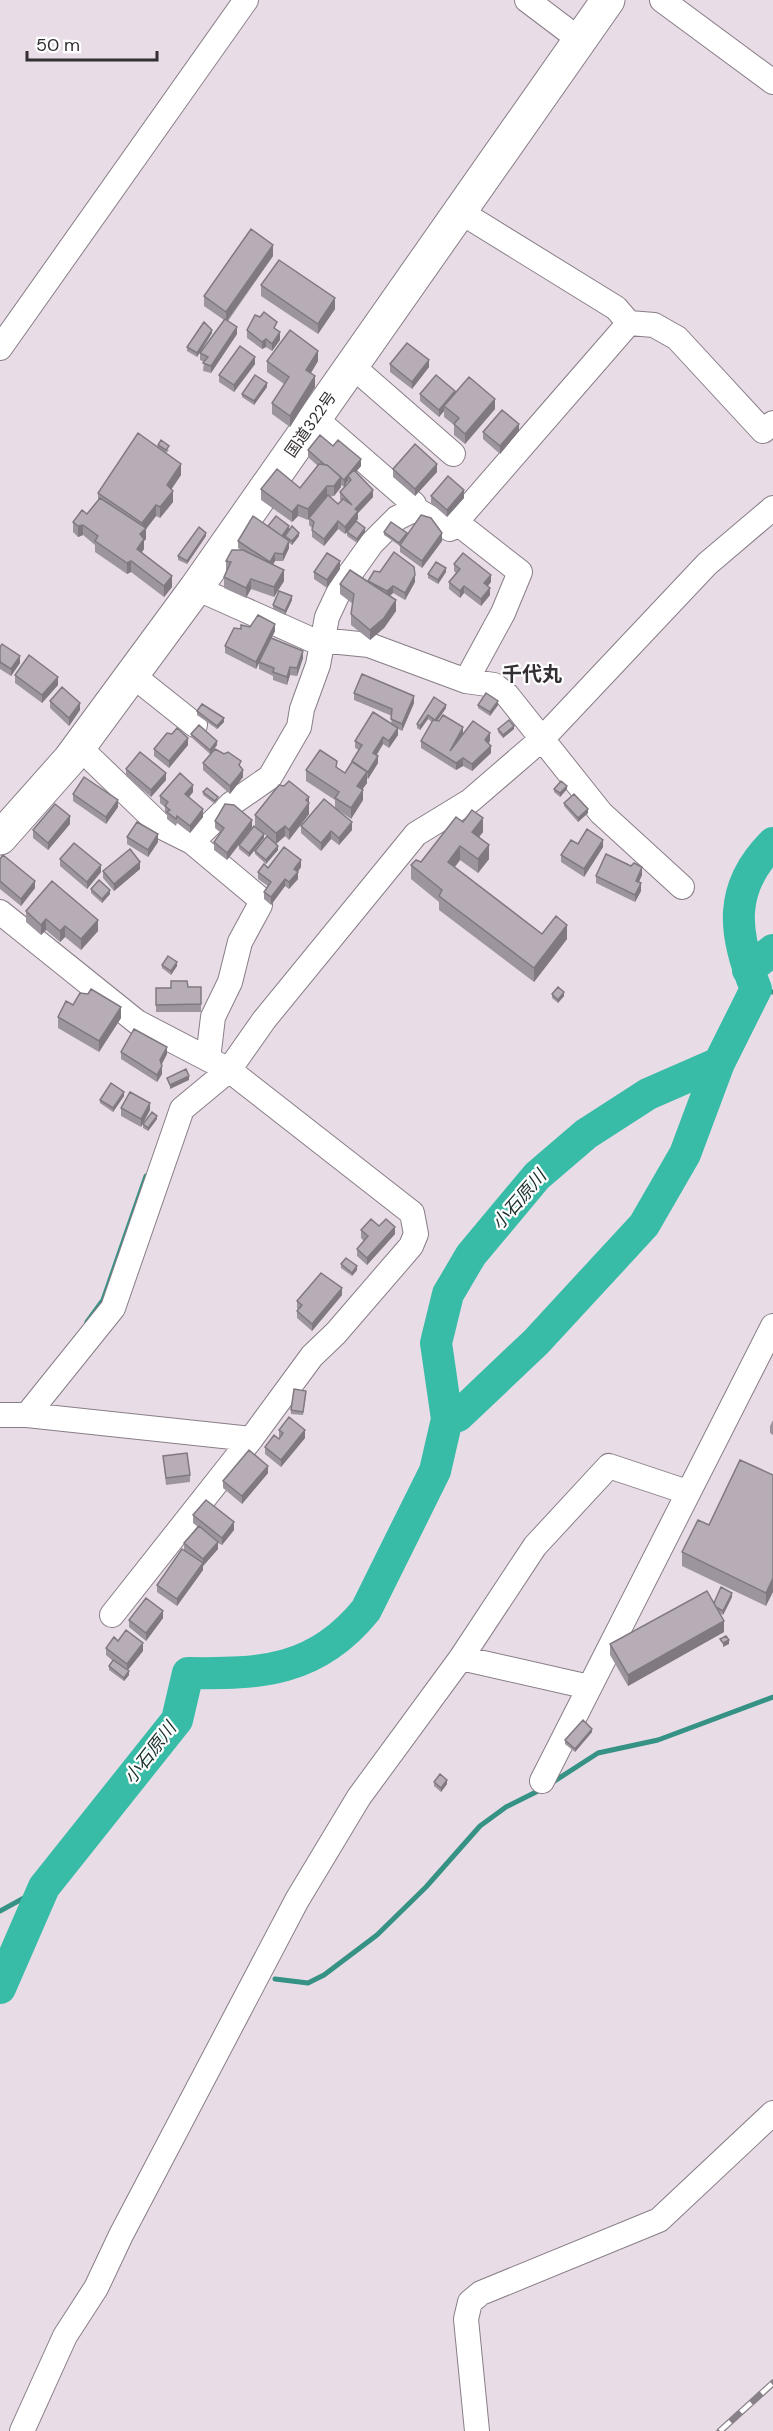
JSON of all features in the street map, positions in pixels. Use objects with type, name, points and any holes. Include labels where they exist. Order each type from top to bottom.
[{"type":"highway","name":"国道322号","points":[[0,838],[79,747],[196,588],[608,0]]},
{"type":"street","points":[[0,348],[246,0]]},
{"type":"street","points":[[527,0],[580,40]]},
{"type":"street","points":[[662,0],[773,82]]},
{"type":"street","points":[[459,211],[616,308],[628,323],[654,325],[677,338],[763,431],[773,423]]},
{"type":"street","points":[[315,418],[414,504],[415,509],[450,529],[628,323]]},
{"type":"street","points":[[351,365],[453,454]]},
{"type":"street","points":[[27,1415],[113,1308],[182,1109],[218,1064],[264,1020],[416,834],[470,801],[708,564],[773,508]]},
{"type":"street","points":[[192,842],[231,804],[270,777],[299,727],[302,709],[325,639],[327,616],[342,585],[372,543],[397,518],[415,509]]},
{"type":"street","points":[[456,522],[520,572],[503,613],[466,681]]},
{"type":"street","points":[[196,588],[310,639],[369,645],[466,681],[494,685],[507,695],[601,813],[682,887]]},
{"type":"street","points":[[131,674],[195,725]]},
{"type":"street","points":[[79,747],[162,828],[192,842],[259,898],[260,905],[240,942],[231,982],[213,1017],[218,1064]]},
{"type":"street","points":[[0,912],[137,1022],[218,1064],[412,1213],[416,1234],[411,1246],[336,1334],[312,1356],[251,1438],[112,1615]]},
{"type":"street","points":[[542,1781],[773,1326]]},
{"type":"street","points":[[0,1415],[27,1415],[251,1438]]},
{"type":"street","points":[[22,2431],[65,2336],[96,2288],[121,2235],[297,1900],[358,1797],[461,1658],[535,1546],[609,1466],[687,1492]]},
{"type":"street","points":[[461,1658],[589,1687]]},
{"type":"street","points":[[477,2431],[466,2319],[470,2302],[481,2293],[659,2220],[773,2113]]},
{"type":"building","points":[[251,229],[273,245],[226,312],[204,296]]},
{"type":"building","points":[[279,260],[335,298],[318,324],[261,285]]},
{"type":"building","points":[[264,312],[277,322],[274,328],[280,332],[272,344],[266,339],[262,342],[247,330],[255,315],[260,317]]},
{"type":"building","points":[[225,319],[237,327],[211,366],[203,363],[208,357],[200,353]]},
{"type":"building","points":[[204,322],[212,330],[197,353],[187,347]]},
{"type":"building","points":[[290,330],[318,351],[306,370],[315,376],[290,416],[272,403],[289,377],[267,361]]},
{"type":"building","points":[[407,343],[429,360],[412,382],[390,364]]},
{"type":"building","points":[[240,346],[255,357],[234,385],[219,375]]},
{"type":"building","points":[[255,375],[267,383],[254,401],[242,394]]},
{"type":"building","points":[[436,375],[455,391],[439,410],[420,394]]},
{"type":"building","points":[[469,377],[495,399],[465,434],[454,424],[459,418],[444,406]]},
{"type":"building","points":[[502,410],[519,424],[500,446],[483,432]]},
{"type":"building","points":[[138,433],[181,464],[167,485],[173,491],[160,507],[156,505],[142,523],[98,493]]},
{"type":"building","points":[[320,435],[333,446],[338,440],[361,459],[344,480],[308,450]]},
{"type":"building","points":[[161,440],[169,446],[166,450],[158,445]]},
{"type":"building","points":[[415,444],[437,464],[415,489],[393,469]]},
{"type":"building","points":[[319,464],[327,465],[341,477],[334,486],[327,486],[308,509],[298,505],[292,512],[261,489],[277,469],[300,488]]},
{"type":"building","points":[[354,470],[373,490],[355,509],[358,511],[345,527],[338,521],[324,539],[312,530],[314,522],[309,518],[328,495],[338,504],[343,499],[352,505],[340,492],[351,480],[348,476]]},
{"type":"building","points":[[448,476],[464,490],[447,510],[431,496]]},
{"type":"building","points":[[100,498],[146,528],[140,534],[144,539],[137,549],[172,576],[164,586],[131,561],[127,563],[95,541],[98,536],[83,525],[78,526],[73,522],[82,510],[87,514]]},
{"type":"building","points":[[421,515],[431,518],[442,533],[422,561],[400,545]]},
{"type":"building","points":[[253,516],[289,541],[283,554],[275,553],[270,562],[238,541]]},
{"type":"building","points":[[276,516],[289,526],[282,536],[268,526]]},
{"type":"building","points":[[356,521],[365,528],[357,539],[347,532]]},
{"type":"building","points":[[391,522],[407,533],[399,543],[384,532]]},
{"type":"building","points":[[292,526],[299,533],[292,541],[285,536]]},
{"type":"building","points":[[199,527],[206,533],[187,561],[178,556]]},
{"type":"building","points":[[232,550],[243,550],[284,570],[274,587],[251,579],[246,588],[224,577],[231,562],[226,561]]},
{"type":"building","points":[[394,552],[414,567],[415,575],[405,593],[393,586],[387,591],[368,581],[374,571],[380,572]]},
{"type":"building","points":[[327,553],[340,561],[327,580],[314,572]]},
{"type":"building","points":[[463,553],[491,575],[484,583],[490,588],[481,599],[464,586],[460,591],[449,582],[460,569],[454,564]]},
{"type":"building","points":[[436,562],[446,568],[438,580],[428,574]]},
{"type":"building","points":[[350,570],[396,600],[384,618],[370,630],[351,614],[354,594],[340,584]]},
{"type":"building","points":[[279,591],[292,596],[285,611],[273,605]]},
{"type":"building","points":[[258,615],[275,624],[256,662],[225,646],[234,628],[241,629],[241,625],[250,627]]},
{"type":"building","points":[[271,638],[303,651],[297,668],[290,667],[287,677],[273,672],[274,668],[259,662]]},
{"type":"building","points":[[2,644],[20,656],[11,669],[0,662]]},
{"type":"building","points":[[29,655],[58,677],[42,695],[15,675]]},
{"type":"building","points":[[362,674],[414,696],[402,724],[391,719],[392,709],[354,693]]},
{"type":"building","points":[[62,687],[80,703],[69,718],[50,701]]},
{"type":"building","points":[[486,693],[498,701],[490,712],[478,705]]},
{"type":"building","points":[[434,697],[446,705],[435,720],[428,715],[420,726],[417,724]]},
{"type":"building","points":[[202,704],[224,718],[217,726],[197,711]]},
{"type":"building","points":[[373,712],[398,728],[389,741],[383,737],[373,753],[378,756],[368,772],[352,761],[362,745],[355,741]]},
{"type":"building","points":[[443,715],[463,727],[450,751],[473,721],[490,733],[485,740],[491,746],[472,764],[463,758],[456,763],[421,741],[433,720],[439,721]]},
{"type":"building","points":[[509,720],[514,726],[503,735],[498,729]]},
{"type":"building","points":[[199,725],[217,741],[210,750],[191,734]]},
{"type":"building","points":[[177,728],[188,738],[169,761],[154,749],[167,733],[172,734]]},
{"type":"building","points":[[215,749],[224,754],[228,752],[241,761],[239,765],[243,770],[230,786],[203,763]]},
{"type":"building","points":[[320,750],[337,761],[336,767],[345,773],[352,762],[367,772],[357,786],[363,790],[351,808],[335,798],[339,792],[306,770]]},
{"type":"building","points":[[140,752],[166,773],[151,790],[126,769]]},
{"type":"building","points":[[180,773],[193,785],[185,794],[203,809],[190,826],[167,812],[170,810],[165,806],[168,802],[160,796]]},
{"type":"building","points":[[84,777],[118,800],[106,817],[73,794]]},
{"type":"building","points":[[289,781],[309,797],[306,800],[309,803],[289,830],[285,826],[276,833],[255,815],[279,785],[284,786]]},
{"type":"building","points":[[561,781],[567,786],[560,793],[554,789]]},
{"type":"building","points":[[207,788],[218,797],[215,801],[203,792]]},
{"type":"building","points":[[574,794],[588,809],[578,818],[564,803]]},
{"type":"building","points":[[324,799],[352,822],[339,838],[331,831],[321,843],[301,826]]},
{"type":"building","points":[[55,804],[70,816],[48,843],[33,830]]},
{"type":"building","points":[[225,804],[234,805],[252,820],[227,853],[214,842],[224,828],[215,821]]},
{"type":"building","points":[[472,810],[483,818],[472,832],[489,845],[478,859],[460,846],[448,862],[542,934],[556,916],[567,925],[534,968],[439,896],[442,890],[411,865],[416,860],[421,862],[456,817],[463,822]]},
{"type":"building","points":[[137,822],[158,834],[148,850],[127,837]]},
{"type":"building","points":[[254,826],[264,834],[249,853],[239,845]]},
{"type":"building","points":[[587,829],[603,840],[584,869],[561,855],[571,840],[578,844]]},
{"type":"building","points":[[267,836],[278,846],[266,860],[255,851]]},
{"type":"building","points":[[74,843],[101,865],[87,882],[60,859]]},
{"type":"building","points":[[284,847],[301,860],[294,869],[298,872],[289,882],[285,879],[271,897],[264,892],[271,882],[258,872],[264,864],[268,868]]},
{"type":"building","points":[[130,849],[140,862],[114,884],[103,871]]},
{"type":"building","points":[[606,854],[631,866],[634,863],[642,867],[636,881],[641,883],[635,895],[596,876]]},
{"type":"building","points":[[3,855],[35,881],[21,899],[0,881],[0,859]]},
{"type":"building","points":[[99,880],[110,890],[102,899],[91,889]]},
{"type":"building","points":[[52,881],[98,920],[81,939],[65,926],[60,931],[46,919],[41,925],[26,911]]},
{"type":"building","points":[[168,956],[177,962],[171,971],[162,965]]},
{"type":"building","points":[[171,981],[187,981],[188,987],[201,987],[201,1004],[156,1005],[156,988],[171,988]]},
{"type":"building","points":[[558,987],[564,992],[558,1000],[552,994]]},
{"type":"building","points":[[91,989],[121,1007],[99,1041],[58,1017],[66,1001],[73,1005],[80,993],[88,994]]},
{"type":"building","points":[[134,1029],[167,1047],[160,1060],[162,1066],[157,1075],[121,1052]]},
{"type":"building","points":[[186,1069],[189,1076],[170,1085],[167,1078]]},
{"type":"building","points":[[111,1083],[124,1092],[113,1108],[100,1100]]},
{"type":"building","points":[[130,1092],[150,1103],[141,1119],[121,1108]]},
{"type":"building","points":[[152,1112],[157,1116],[148,1128],[143,1124]]},
{"type":"building","points":[[371,1219],[379,1226],[386,1219],[395,1227],[367,1258],[357,1249],[368,1236],[361,1230]]},
{"type":"building","points":[[346,1258],[357,1266],[352,1273],[341,1264]]},
{"type":"building","points":[[321,1273],[342,1288],[312,1324],[297,1311],[302,1305],[297,1301]]},
{"type":"building","points":[[294,1389],[306,1391],[303,1412],[291,1410]]},
{"type":"building","points":[[289,1417],[305,1430],[281,1460],[265,1447],[274,1435],[279,1439],[283,1433],[279,1430]]},
{"type":"building","points":[[249,1450],[268,1466],[242,1496],[223,1481]]},
{"type":"building","points":[[187,1453],[190,1475],[166,1478],[163,1456]]},
{"type":"building","points":[[740,1460],[773,1475],[773,1578],[766,1593],[682,1552],[698,1520],[709,1525]]},
{"type":"building","points":[[206,1500],[234,1522],[222,1538],[193,1515]]},
{"type":"building","points":[[199,1526],[218,1542],[203,1559],[184,1543]]},
{"type":"building","points":[[182,1549],[203,1563],[177,1599],[157,1585]]},
{"type":"building","points":[[721,1587],[732,1593],[723,1611],[714,1603]]},
{"type":"building","points":[[707,1591],[724,1621],[628,1675],[610,1644]]},
{"type":"building","points":[[146,1598],[163,1611],[146,1633],[129,1620]]},
{"type":"building","points":[[126,1630],[143,1643],[127,1664],[106,1648],[114,1637],[118,1641]]},
{"type":"building","points":[[726,1636],[729,1640],[723,1643],[720,1639]]},
{"type":"building","points":[[113,1660],[129,1671],[124,1678],[109,1666]]},
{"type":"building","points":[[583,1720],[592,1729],[575,1749],[565,1740]]},
{"type":"building","points":[[440,1774],[447,1780],[441,1788],[434,1782]]},
{"type":"waterway","name":"小石原川","points":[[447,1419],[458,1416],[536,1342],[644,1225],[685,1154],[719,1063],[756,989],[743,949],[739,930],[739,912],[748,877],[758,860],[773,843]]},
{"type":"waterway","name":"小石原川","points":[[748,970],[773,950]]},
{"type":"waterway","points":[[756,989],[773,992]]},
{"type":"waterway","name":"小石原川","points":[[0,1988],[44,1887],[177,1720],[188,1673],[240,1672],[286,1665],[327,1646],[347,1631],[366,1610],[435,1471],[447,1419],[436,1343],[448,1294],[471,1255],[537,1176],[586,1134],[648,1094],[719,1063]]},
{"type":"waterway","points":[[87,1322],[103,1300],[146,1176]]},
{"type":"waterway","points":[[550,1784],[598,1753],[658,1740],[773,1697]]},
{"type":"waterway","points":[[275,1979],[308,1983],[324,1975],[377,1935],[426,1887],[480,1826],[506,1807],[542,1789]]},
{"type":"waterway","points":[[0,1911],[44,1887]]},
{"type":"railway","points":[[720,2431],[773,2383]]},
{"type":"district","name":"千代丸","points":[[532,674]]}]
